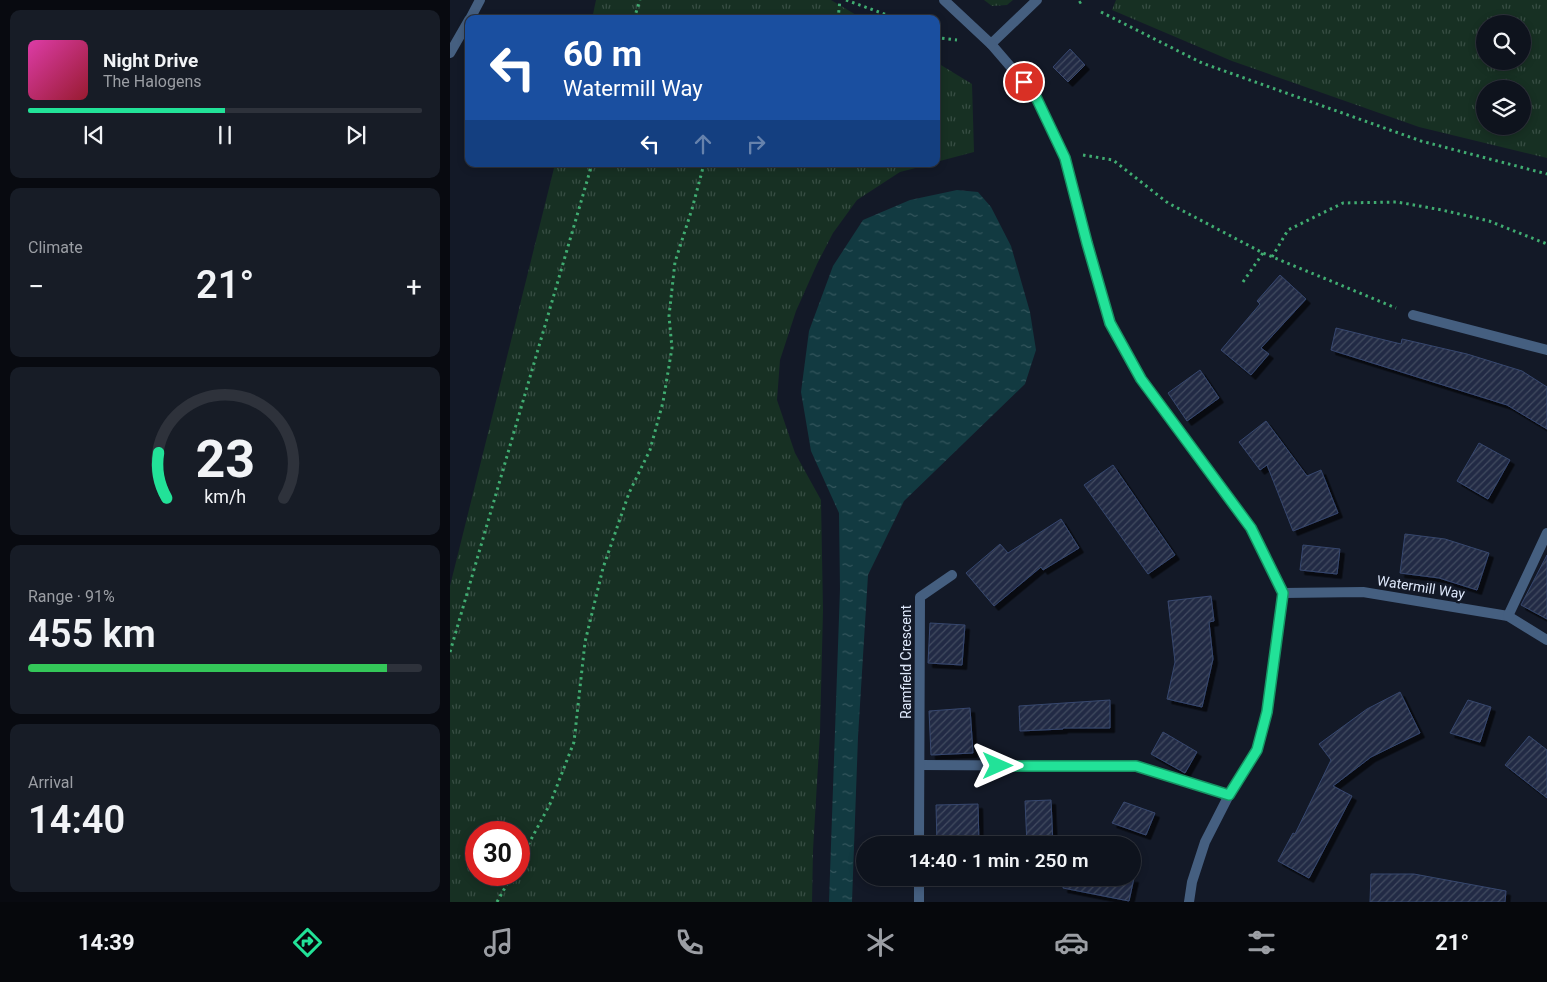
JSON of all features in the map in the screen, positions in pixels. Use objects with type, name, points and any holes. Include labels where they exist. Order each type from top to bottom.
[{"type":"street","points":[[471,15],[480,0]]},
{"type":"street","points":[[944,0],[991,44],[1035,95],[1065,158],[1110,323],[1141,379],[1251,528],[1283,593],[1267,712],[1257,750],[1229,795],[1204,842],[1192,882],[1189,902]]},
{"type":"street","points":[[991,44],[1037,0]]},
{"type":"street","points":[[450,53],[465,26]]},
{"type":"street","points":[[1413,315],[1547,350]]},
{"type":"street","points":[[1508,616],[1547,533]]},
{"type":"street","name":"Ramfield Crescent","points":[[919,836],[920,597],[952,575]]},
{"type":"street","name":"Watermill Way","points":[[1283,593],[1363,592],[1508,616],[1547,640]]},
{"type":"street","points":[[920,765],[1136,766],[1229,795]]},
{"type":"street","points":[[919,886],[919,902]]},
{"type":"path","points":[[635,15],[640,0]]},
{"type":"path","points":[[838,15],[840,0]]},
{"type":"path","points":[[846,0],[887,15]]},
{"type":"path","points":[[1079,3],[1084,0]]},
{"type":"path","points":[[1101,12],[1202,62],[1421,141],[1547,174]]},
{"type":"path","points":[[1065,158],[1080,154],[1113,160],[1168,203],[1263,253],[1413,315]]},
{"type":"path","points":[[450,652],[591,167]]},
{"type":"path","points":[[530,841],[550,804],[574,742],[585,642],[603,568],[629,493],[650,450],[663,402],[672,348],[669,316],[675,262],[703,167]]},
{"type":"path","points":[[1272,257],[1288,230],[1343,203],[1397,202],[1442,210],[1489,221],[1547,244]]},
{"type":"path","points":[[1243,282],[1263,253]]},
{"type":"path","points":[[498,902],[506,886]]},
{"type":"green space","points":[[596,0],[831,0],[856,15],[593,15]]},
{"type":"green space","points":[[984,0],[1013,0],[1007,5],[992,6]]},
{"type":"green space","points":[[1116,0],[1547,0],[1547,158],[1419,127],[1232,61],[1112,10]]},
{"type":"green space","points":[[940,64],[972,84],[974,152],[940,161]]},
{"type":"green space","points":[[554,167],[919,167],[900,172],[857,200],[833,233],[796,311],[780,360],[777,400],[795,453],[821,500],[823,610],[820,732],[812,902],[450,902],[450,586]]},
{"type":"water","points":[[957,190],[978,192],[991,207],[1011,246],[1030,312],[1036,350],[1025,384],[904,501],[868,575],[858,737],[852,902],[829,902],[840,589],[839,513],[811,451],[801,392],[809,331],[833,266],[863,220],[910,200]]},
{"type":"building","points":[[1070,49],[1085,65],[1068,82],[1053,67]]},
{"type":"building","points":[[1280,275],[1306,299],[1261,348],[1269,354],[1251,375],[1221,350],[1260,304],[1257,301]]},
{"type":"building","points":[[1336,328],[1401,344],[1402,339],[1467,354],[1522,371],[1547,387],[1547,429],[1507,405],[1331,350]]},
{"type":"building","points":[[1200,370],[1219,398],[1187,421],[1168,393]]},
{"type":"building","points":[[1266,421],[1307,476],[1321,470],[1338,513],[1293,531],[1267,465],[1260,470],[1239,442]]},
{"type":"building","points":[[1479,443],[1510,460],[1488,499],[1457,481]]},
{"type":"building","points":[[1113,465],[1175,555],[1148,574],[1084,485]]},
{"type":"building","points":[[1061,519],[1079,548],[1043,570],[1041,567],[994,606],[966,573],[1000,544],[1008,553]]},
{"type":"building","points":[[1405,534],[1445,539],[1489,553],[1477,590],[1439,578],[1400,573]]},
{"type":"building","points":[[1303,545],[1340,549],[1337,574],[1300,570]]},
{"type":"building","points":[[1547,555],[1547,619],[1521,605]]},
{"type":"building","points":[[1211,596],[1214,621],[1209,622],[1213,659],[1202,707],[1167,699],[1175,662],[1168,601]]},
{"type":"building","points":[[930,623],[965,625],[962,665],[928,663]]},
{"type":"building","points":[[1400,692],[1420,733],[1371,757],[1333,786],[1352,796],[1309,878],[1278,861],[1293,833],[1295,834],[1331,760],[1319,744],[1367,709]]},
{"type":"building","points":[[1110,700],[1110,728],[1063,728],[1020,731],[1019,706]]},
{"type":"building","points":[[1468,700],[1491,707],[1480,742],[1450,733]]},
{"type":"building","points":[[970,708],[973,753],[931,755],[929,711]]},
{"type":"building","points":[[1163,732],[1197,752],[1185,773],[1151,754]]},
{"type":"building","points":[[1529,736],[1547,750],[1547,798],[1505,765]]},
{"type":"building","points":[[1051,800],[1053,836],[1027,836],[1025,801]]},
{"type":"building","points":[[1124,802],[1155,813],[1146,835],[1112,823]]},
{"type":"building","points":[[978,804],[979,836],[937,836],[936,805]]},
{"type":"building","points":[[1371,874],[1414,874],[1506,891],[1505,902],[1370,902]]},
{"type":"building","points":[[1063,886],[1132,886],[1129,901],[1063,888]]},
{"type":"route","points":[[998,766],[1136,766],[1229,795],[1257,750],[1267,712],[1283,593],[1251,528],[1158,404],[1141,379],[1110,323],[1065,158],[1035,95],[1024,82]]}]
